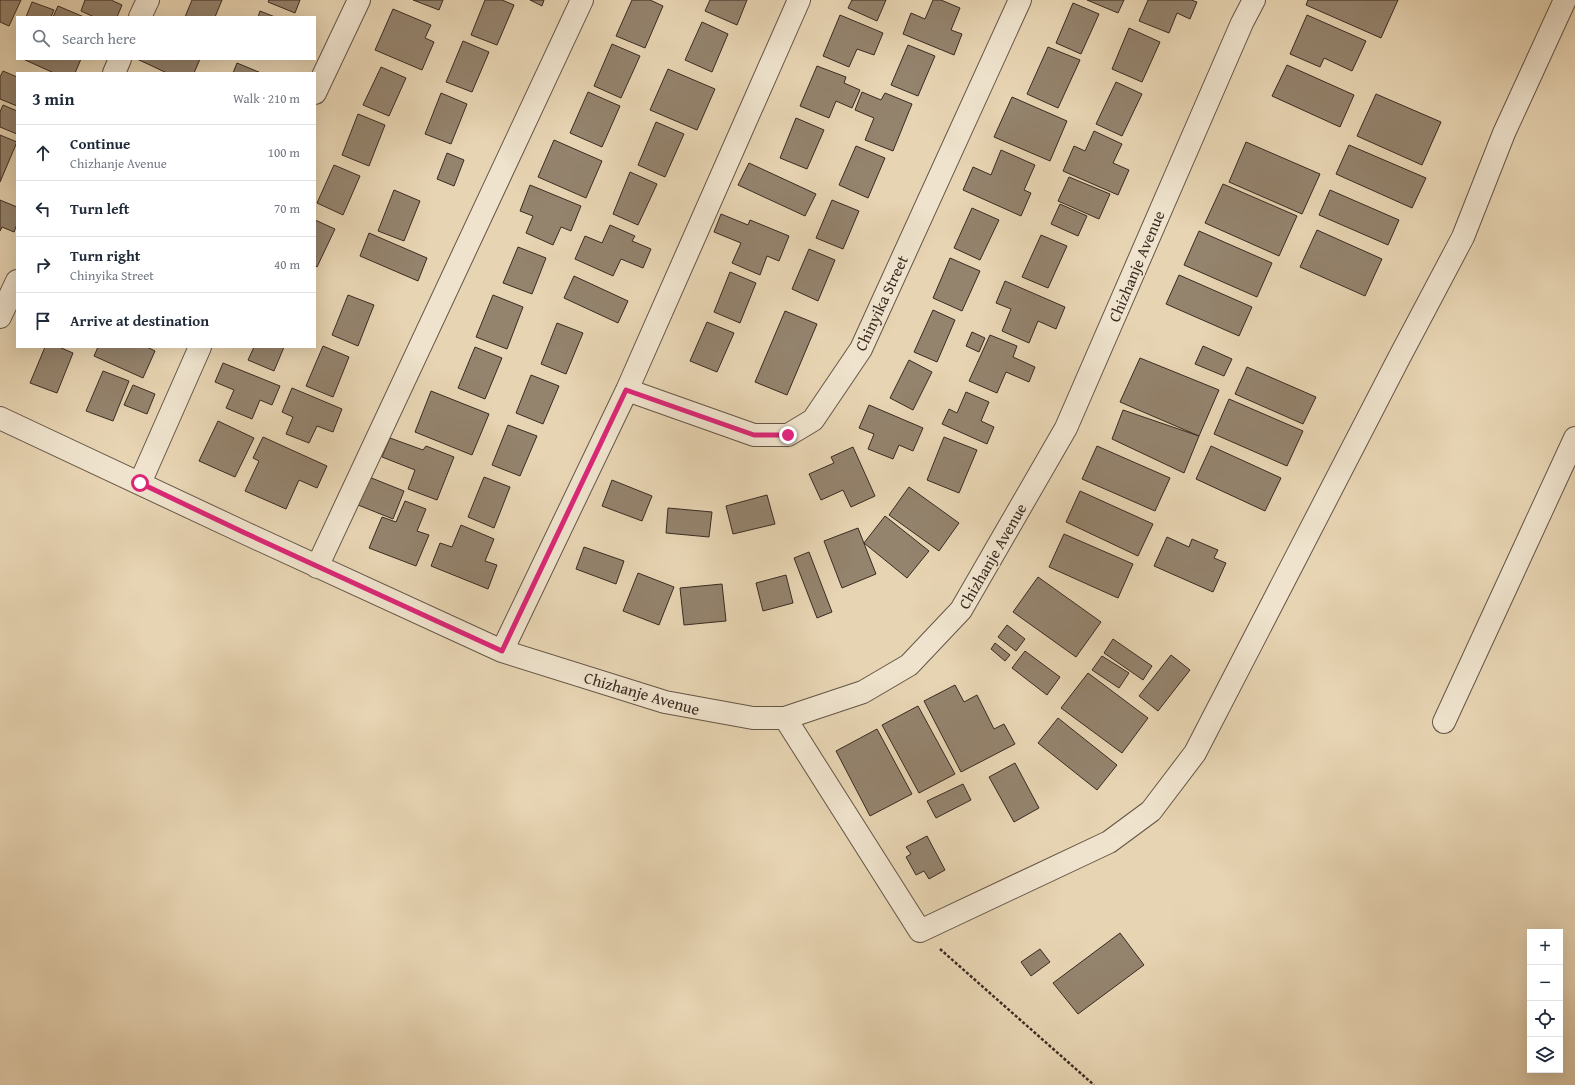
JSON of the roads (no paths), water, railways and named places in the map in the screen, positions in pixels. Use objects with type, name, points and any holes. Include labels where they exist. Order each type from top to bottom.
[{"type":"street","points":[[140,16],[148,0]]},
{"type":"street","points":[[316,91],[359,0]]},
{"type":"street","points":[[317,567],[582,0]]},
{"type":"street","points":[[502,651],[626,390],[799,0]]},
{"type":"street","name":"Chinyika Street","points":[[626,390],[754,435],[788,435],[813,420],[861,349],[1020,0]]},
{"type":"street","name":"Chizhanje Avenue","points":[[0,418],[317,567],[502,651],[664,702],[753,718],[785,718],[863,692],[909,665],[961,610],[1066,428],[1242,23],[1254,0]]},
{"type":"street","points":[[785,718],[920,931],[1109,842],[1151,811],[1195,753],[1463,237],[1504,133],[1565,0]]},
{"type":"street","points":[[114,72],[120,60]]},
{"type":"street","points":[[0,317],[16,283]]},
{"type":"street","points":[[140,483],[200,348]]},
{"type":"street","points":[[1444,722],[1575,438]]}]
